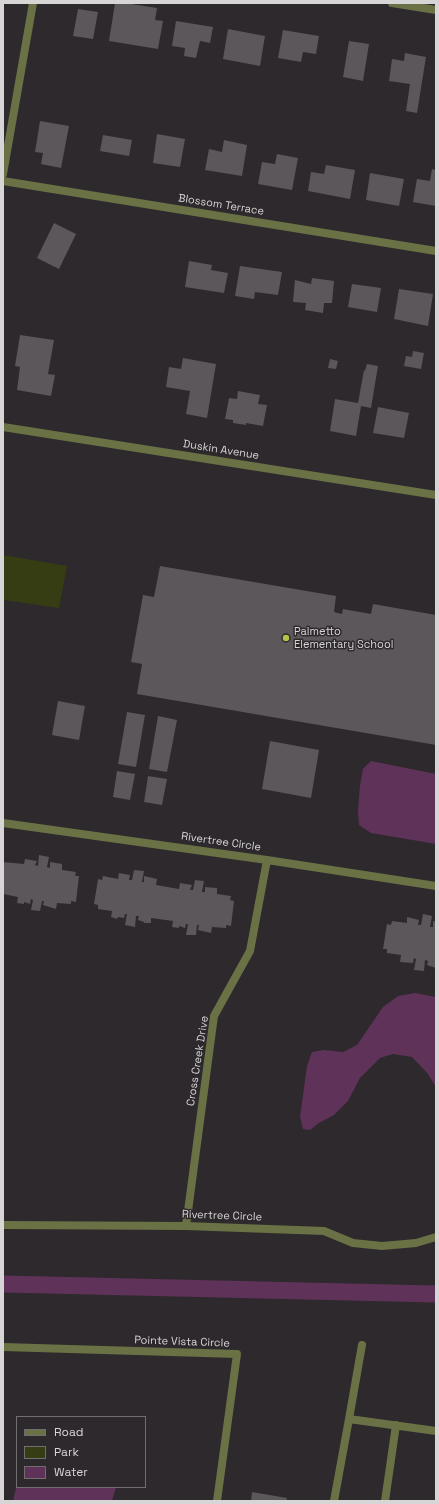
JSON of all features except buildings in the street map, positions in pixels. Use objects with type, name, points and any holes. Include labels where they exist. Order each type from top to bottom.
[{"type":"street","points":[[3,174],[33,3]]},
{"type":"street","points":[[392,3],[436,10]]},
{"type":"street","name":"Blossom Terrace","points":[[3,181],[436,251]]},
{"type":"street","name":"Duskin Avenue","points":[[3,427],[436,494]]},
{"type":"street","name":"Rivertree Circle","points":[[3,822],[436,886]]},
{"type":"street","name":"Cross Creek Drive","points":[[186,1226],[214,1016],[250,951],[267,860]]},
{"type":"street","name":"Rivertree Circle","points":[[3,1225],[186,1226],[324,1231],[353,1242],[382,1246],[416,1243],[436,1237]]},
{"type":"street","points":[[334,1501],[362,1344]]},
{"type":"street","name":"Pointe Vista Circle","points":[[3,1347],[237,1354],[216,1501]]},
{"type":"street","points":[[349,1418],[436,1431]]},
{"type":"street","points":[[385,1501],[396,1425]]},
{"type":"green space","points":[[3,555],[67,566],[59,608],[3,600]]},
{"type":"water","points":[[371,761],[436,774],[436,844],[371,833],[359,825],[358,811],[363,769]]},
{"type":"water","points":[[415,993],[436,997],[436,1087],[428,1074],[412,1057],[393,1054],[380,1058],[360,1078],[348,1101],[334,1115],[310,1130],[303,1129],[300,1117],[307,1066],[312,1052],[324,1050],[343,1052],[357,1045],[383,1007],[398,996]]},
{"type":"water","points":[[16,1488],[116,1488],[112,1501],[13,1501]]},
{"type":"waterway","points":[[3,1284],[436,1294]]},
{"type":"place","name":"Palmetto Elementary School","points":[[286,638]]}]
